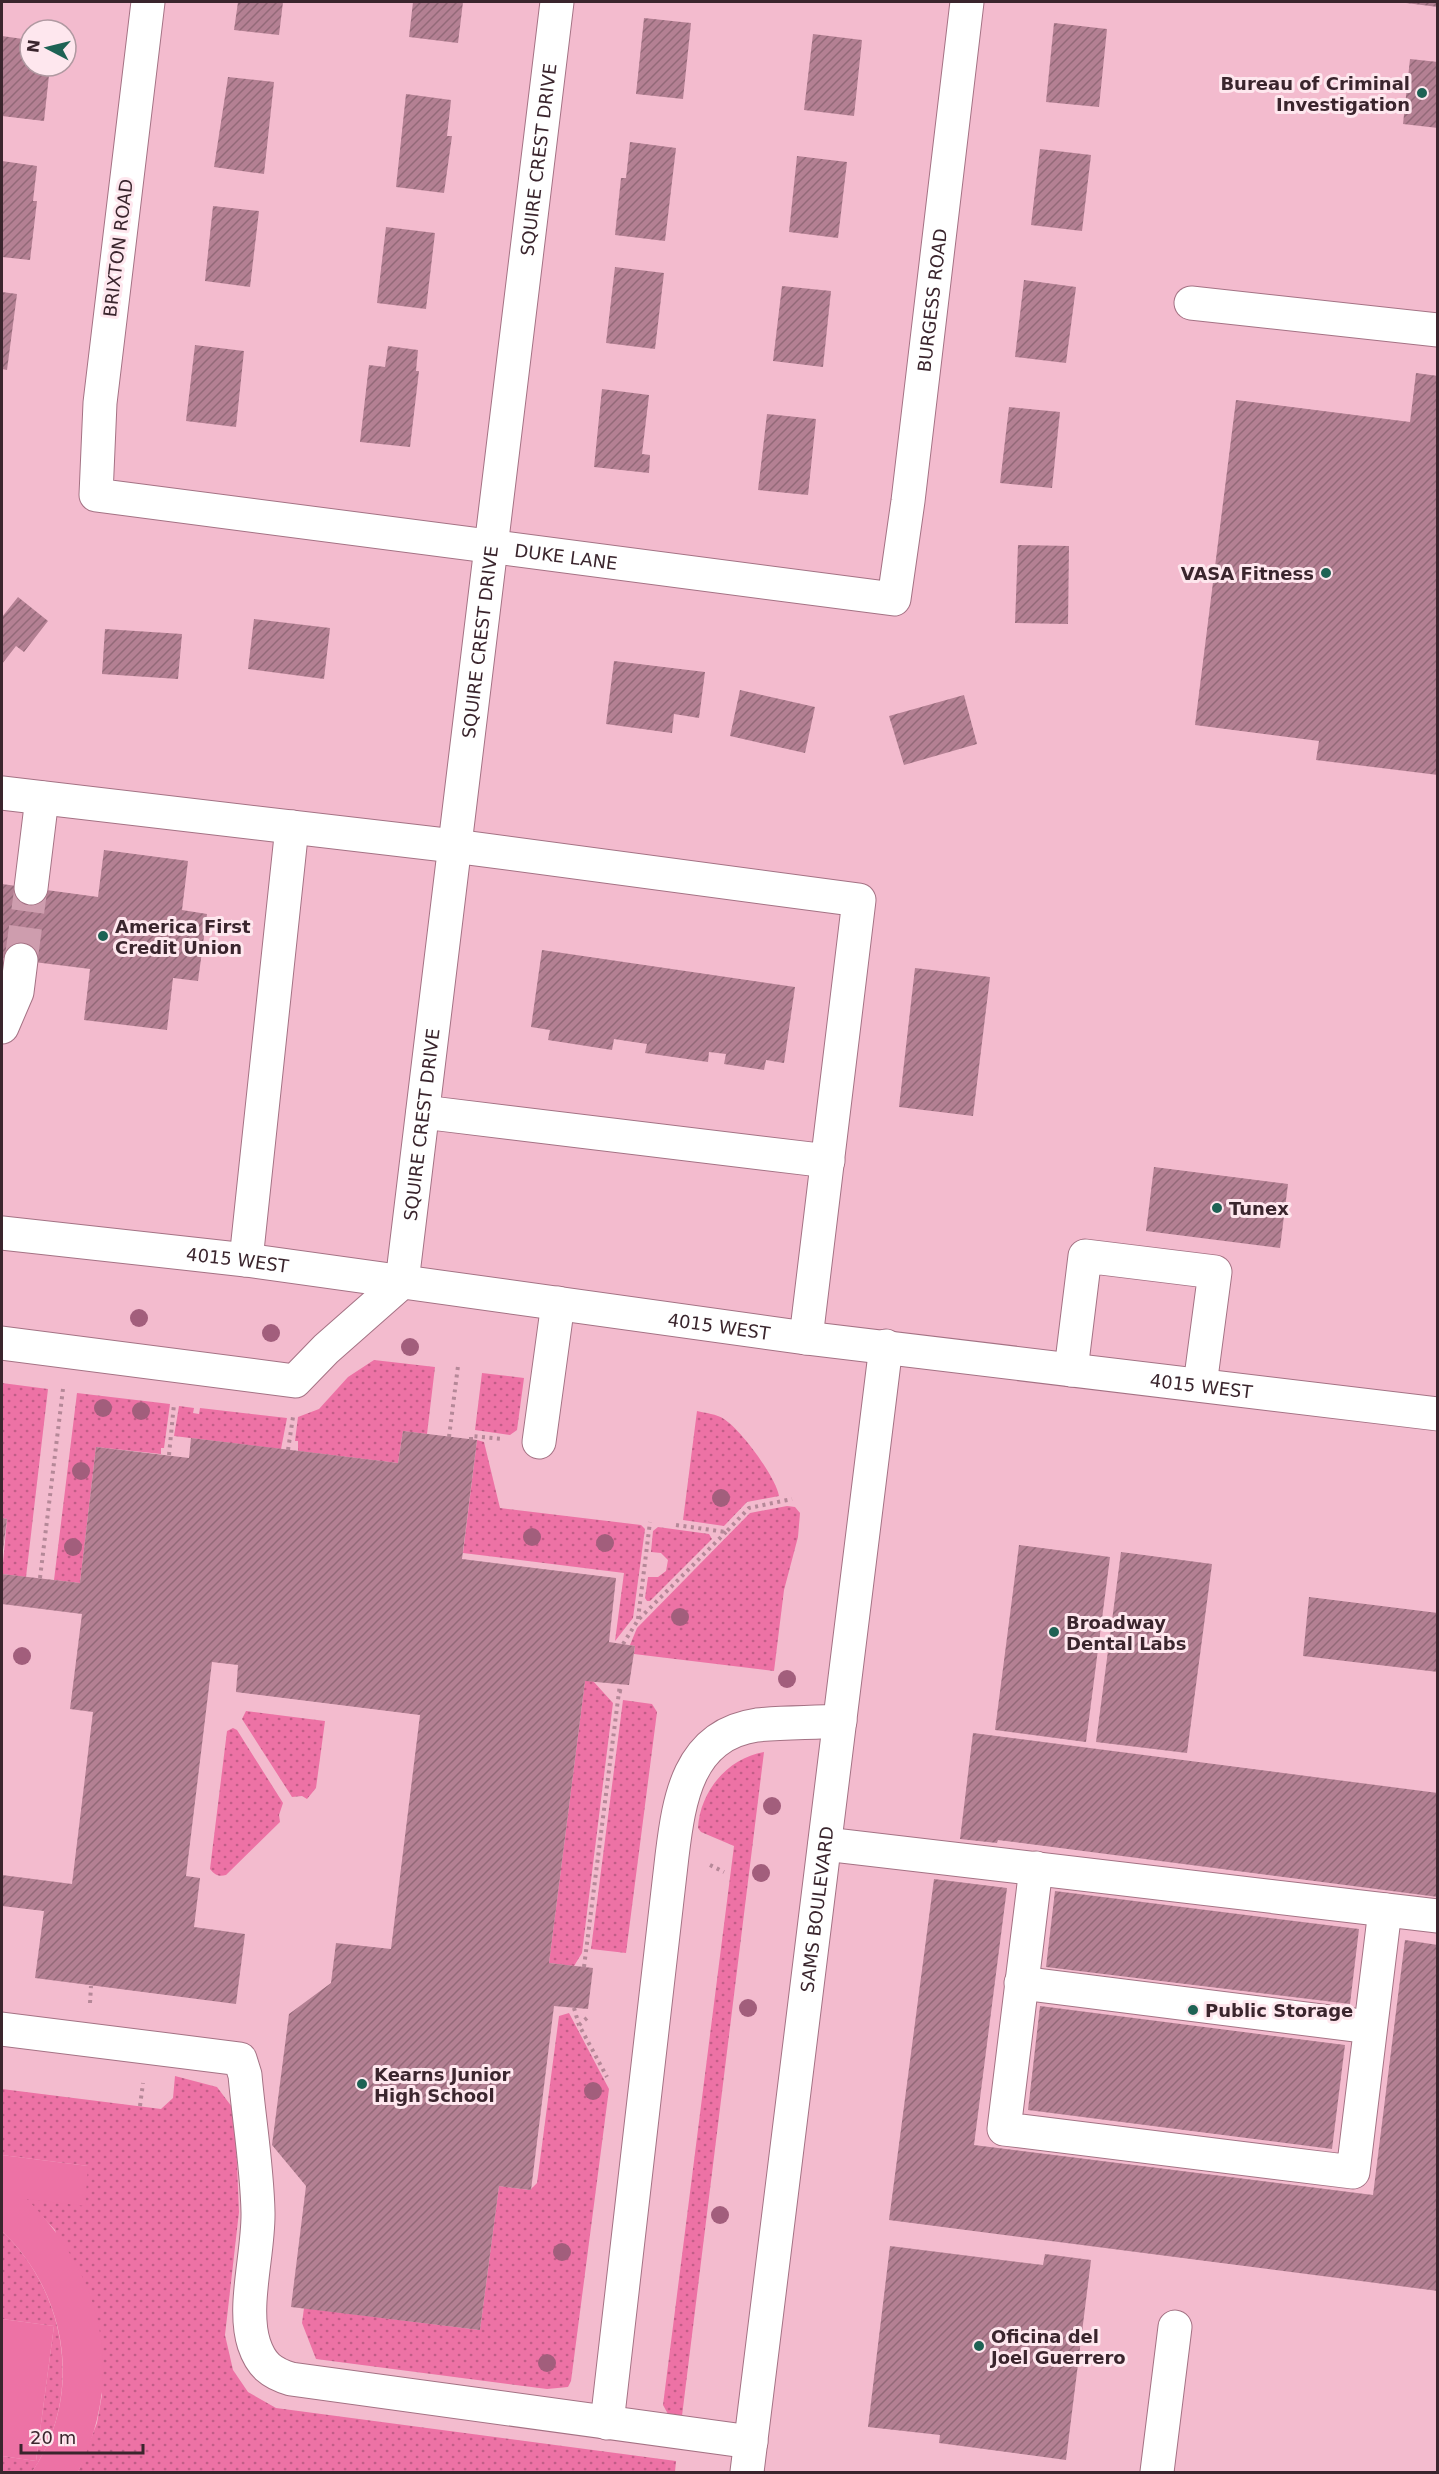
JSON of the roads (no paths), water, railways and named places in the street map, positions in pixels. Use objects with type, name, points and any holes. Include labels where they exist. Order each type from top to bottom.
[{"type":"street","name":"BRIXTON ROAD","points":[[96,495],[100,403],[148,2]]},
{"type":"street","name":"SQUIRE CREST DRIVE","points":[[402,1282],[557,2]]},
{"type":"street","name":"BURGESS ROAD","points":[[894,599],[968,2]]},
{"type":"street","points":[[1191,303],[1437,330]]},
{"type":"street","name":"DUKE LANE","points":[[96,495],[894,599]]},
{"type":"street","points":[[2,794],[454,846],[859,900],[806,1338]]},
{"type":"street","points":[[31,888],[42,798]]},
{"type":"street","points":[[246,1260],[292,827]]},
{"type":"street","points":[[2,1027],[17,992],[21,960]]},
{"type":"street","points":[[423,1112],[828,1161]]},
{"type":"street","name":"4015 WEST","points":[[2,1233],[246,1260],[806,1338],[1437,1414]]},
{"type":"street","points":[[1071,1370],[1085,1256],[1215,1272],[1200,1385]]},
{"type":"street","points":[[2,1342],[295,1381],[326,1349],[402,1282]]},
{"type":"street","points":[[540,1442],[558,1304]]},
{"type":"street","name":"SAMS BOULEVARD","points":[[749,2457],[886,1346]]},
{"type":"street","points":[[607,2423],[673,1845],[684,1785],[714,1741],[733,1732],[756,1725],[840,1721]]},
{"type":"street","points":[[825,1844],[1437,1917]]},
{"type":"street","points":[[1036,1868],[1004,2129],[1353,2172],[1385,1910]]},
{"type":"street","points":[[1022,1983],[1370,2027]]},
{"type":"street","points":[[2,2029],[240,2060],[245,2075],[258,2212],[258,2238],[249,2323],[254,2346],[274,2374],[314,2382],[607,2423],[749,2457]]},
{"type":"street","points":[[1157,2472],[1175,2327]]},
{"type":"tunnel","points":[[21,960],[31,888]]},
{"type":"place","name":"Bureau of Criminal Investigation","points":[[1422,93]]},
{"type":"place","name":"VASA Fitness","points":[[1326,573]]},
{"type":"place","name":"America First Credit Union","points":[[103,936]]},
{"type":"place","name":"Tunex","points":[[1217,1208]]},
{"type":"place","name":"Broadway Dental Labs","points":[[1054,1632]]},
{"type":"place","name":"Public Storage","points":[[1193,2010]]},
{"type":"place","name":"Kearns Junior High School","points":[[362,2084]]},
{"type":"place","name":"Oficina del Joel Guerrero","points":[[979,2346]]}]
